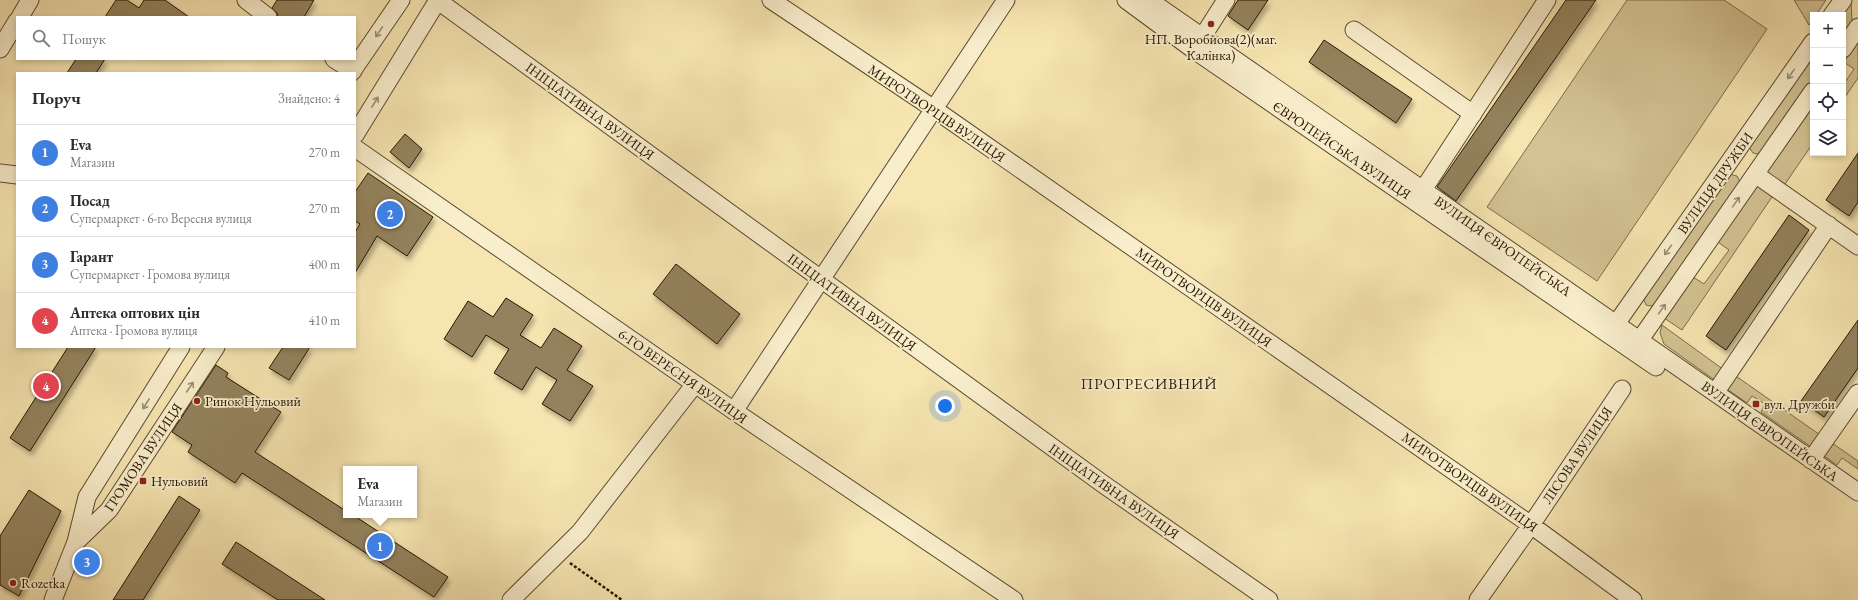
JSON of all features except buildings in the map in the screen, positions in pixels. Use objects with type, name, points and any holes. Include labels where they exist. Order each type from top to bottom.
[{"type":"street","points":[[21,16],[30,0]]},
{"type":"street","points":[[335,60],[352,72],[401,0]]},
{"type":"street","points":[[356,133],[437,0]]},
{"type":"street","name":"ІНІЦІАТИВНА ВУЛИЦЯ","points":[[437,0],[1103,484],[1269,600]]},
{"type":"street","name":"МИРОТВОРЦІВ ВУЛИЦЯ","points":[[771,0],[934,110],[1531,525],[1632,600]]},
{"type":"street","points":[[734,411],[1006,0]]},
{"type":"street","name":"ЄВРОПЕЙСЬКА ВУЛИЦЯ","points":[[1126,0],[1194,50],[1656,367]]},
{"type":"street","name":"ВУЛИЦЯ ЄВРОПЕЙСЬКА","points":[[1149,0],[1858,492]]},
{"type":"street","points":[[1194,50],[1226,0]]},
{"type":"street","points":[[1416,201],[1547,0]]},
{"type":"street","points":[[1834,12],[1842,0]]},
{"type":"street","points":[[250,1],[267,16]]},
{"type":"street","points":[[0,49],[16,23]]},
{"type":"street","points":[[1846,44],[1858,27]]},
{"type":"street","points":[[1354,30],[1473,114]]},
{"type":"street","name":"ВУЛИЦЯ ДРУЖБИ","points":[[1616,324],[1810,46]]},
{"type":"street","name":"ВУЛИЦЯ ДРУЖБИ","points":[[1639,341],[1810,95]]},
{"type":"street","points":[[1742,144],[1742,153],[1747,161],[1757,163],[1755,174]]},
{"type":"street","name":"6-ГО ВЕРЕСНЯ ВУЛИЦЯ","points":[[356,149],[734,411],[1014,600]]},
{"type":"street","points":[[1725,169],[1733,167],[1742,170],[1747,178],[1755,174]]},
{"type":"street","points":[[0,173],[16,175]]},
{"type":"street","points":[[1755,174],[1829,226],[1856,240]]},
{"type":"street","points":[[1715,393],[1829,226]]},
{"type":"street","name":"ГРОМОВА ВУЛИЦЯ","points":[[53,600],[76,542],[86,497],[180,348]]},
{"type":"street","name":"ГРОМОВА ВУЛИЦЯ","points":[[76,542],[109,510],[215,348]]},
{"type":"street","points":[[511,600],[580,532],[695,384]]},
{"type":"street","name":"ЛІСОВА ВУЛИЦЯ","points":[[1478,600],[1531,525],[1622,388]]},
{"type":"street","points":[[1811,460],[1858,393]]},
{"type":"path","points":[[558,554],[622,600]]},
{"type":"shaded area","points":[[1627,0],[1724,0],[1767,29],[1597,281],[1487,207]]},
{"type":"shaded area","points":[[1794,0],[1826,0],[1818,12],[1810,12],[1809,25]]},
{"type":"shaded area","points":[[1851,0],[1852,23],[1846,32],[1846,12],[1841,12]]},
{"type":"shaded area","points":[[1858,41],[1858,78],[1846,96],[1846,81],[1854,69],[1846,63],[1846,59]]},
{"type":"shaded area","points":[[1810,56],[1810,83],[1762,152],[1757,154],[1753,153],[1749,147]]},
{"type":"shaded area","points":[[1810,110],[1810,147],[1783,187],[1765,174]]},
{"type":"shaded area","points":[[1729,174],[1737,176],[1740,182],[1655,305],[1646,305],[1643,298]]},
{"type":"shaded area","points":[[1759,183],[1774,194],[1682,330],[1664,318],[1693,277],[1704,284],[1729,250],[1718,242]]},
{"type":"shaded area","points":[[1662,325],[1724,370],[1716,381],[1664,344],[1660,333]]},
{"type":"shaded area","points":[[1733,374],[1823,437],[1814,449],[1761,412],[1765,404],[1752,396],[1747,403],[1724,387]]},
{"type":"shaded area","points":[[1829,441],[1858,461],[1858,469],[1842,458],[1837,465],[1820,453]]},
{"type":"place","name":"НП. Воробйова(2)(маг. Калінка)","points":[[1211,24]]},
{"type":"place","name":"Посад","points":[[390,214]]},
{"type":"place","name":"Аптека оптових цін","points":[[46,386]]},
{"type":"place","name":"Ринок Нульовий","points":[[197,401]]},
{"type":"place","name":"вул. Дружби","points":[[1756,404]]},
{"type":"place","name":"Нульовий","points":[[143,481]]},
{"type":"place","name":"Eva","points":[[380,546]]},
{"type":"place","name":"Гарант","points":[[87,562]]},
{"type":"place","name":"Rozetka","points":[[13,583]]},
{"type":"district","name":"ПРОГРЕСИВНИЙ","points":[[1149,383]]}]
